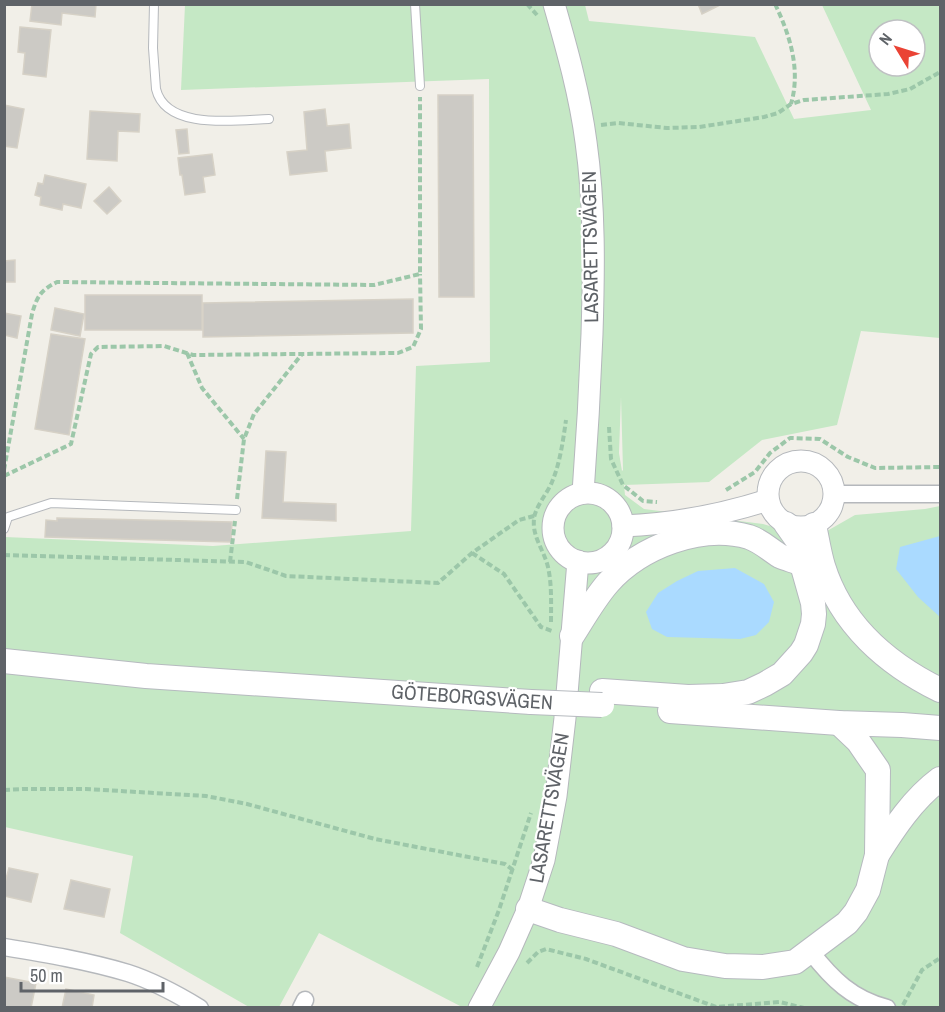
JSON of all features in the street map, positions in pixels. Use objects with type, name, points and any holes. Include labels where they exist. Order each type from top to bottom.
[{"type":"main road","points":[[602,698],[723,696],[748,692],[773,680],[790,666],[801,653],[809,636],[813,624],[813,603],[798,541],[786,524]]},
{"type":"main road","points":[[814,525],[823,566],[833,591],[858,630],[893,662],[940,690]]},
{"type":"main road","points":[[558,636],[626,566],[658,547],[687,537],[722,533],[750,537],[782,556],[802,564]]},
{"type":"main road","name":"GÖTEBORGSVÄGEN","points":[[4,662],[146,676],[470,697],[533,694],[602,698],[838,723],[940,728]]},
{"type":"main road","points":[[528,909],[560,920],[616,934],[683,959],[725,966],[763,967],[795,962],[847,923],[856,912],[868,890],[877,855],[878,770],[858,741],[838,723]]},
{"type":"main road","points":[[877,855],[899,820],[940,779]]},
{"type":"street","name":"LASARETTSVÄGEN","points":[[554,4],[573,76],[583,126],[592,210],[594,274],[584,493]]},
{"type":"street","points":[[802,460],[814,463],[826,471],[832,481],[835,494],[829,513],[824,518],[814,525],[794,527],[786,524],[771,510],[768,488],[775,473],[781,467],[802,460]]},
{"type":"street","points":[[584,493],[597,494],[612,502],[619,511],[623,526],[621,542],[612,554],[594,562],[571,559],[560,549],[554,537],[556,515],[564,503],[584,493]]},
{"type":"street","points":[[835,494],[940,494]]},
{"type":"street","points":[[623,526],[657,524],[710,516],[768,500]]},
{"type":"street","name":"LASARETTSVÄGEN","points":[[479,1008],[509,952],[528,909],[544,860],[556,796],[565,718],[558,636],[578,561]]},
{"type":"street","points":[[4,947],[51,955],[129,974],[173,991],[200,1008]]},
{"type":"street","points":[[811,952],[823,968],[840,984],[857,996],[887,1008]]},
{"type":"lane","points":[[153,4],[156,89],[163,105],[175,112],[200,120],[269,119]]},
{"type":"lane","points":[[416,4],[420,86]]},
{"type":"lane","points":[[4,529],[8,517],[51,502],[236,510]]},
{"type":"path","points":[[527,4],[536,14],[539,23]]},
{"type":"path","points":[[775,4],[786,28],[794,60],[795,85],[791,104]]},
{"type":"path","points":[[602,125],[618,123],[667,128],[699,127],[764,117],[804,100],[888,94],[910,89],[940,72]]},
{"type":"path","points":[[4,476],[71,444],[91,354],[98,347],[164,346],[193,355],[398,352],[413,347],[421,329],[420,86]]},
{"type":"path","points":[[4,470],[36,299],[46,288],[57,282],[374,285],[420,274]]},
{"type":"path","points":[[186,353],[202,388],[244,439],[254,414],[302,354]]},
{"type":"path","points":[[558,636],[548,567],[536,537],[534,516],[552,482],[560,457],[567,415]]},
{"type":"path","points":[[723,492],[755,472],[770,453],[790,438],[820,439],[848,457],[875,468],[940,467]]},
{"type":"path","points":[[623,485],[643,501],[664,502]]},
{"type":"path","points":[[4,555],[246,562],[286,576],[438,583],[472,553],[519,520],[534,516]]},
{"type":"path","points":[[472,553],[504,574],[542,627],[558,636]]},
{"type":"path","points":[[4,790],[86,789],[206,796],[247,804],[375,839],[505,864],[513,870]]},
{"type":"path","points":[[487,943],[533,806]]},
{"type":"path","points":[[528,961],[538,952],[546,949],[586,959],[716,1007],[780,1002],[804,1008]]},
{"type":"path","points":[[901,1008],[922,970],[940,958]]},
{"type":"green space","points":[[185,5],[585,5],[589,21],[755,37],[794,119],[871,110],[822,5],[940,5],[940,338],[861,331],[837,425],[762,440],[709,482],[624,485],[625,495],[644,509],[763,524],[813,539],[855,515],[940,506],[940,1007],[462,1007],[319,933],[279,1007],[249,1007],[120,933],[133,856],[5,827],[5,537],[213,546],[411,531],[416,366],[490,362],[489,79],[181,90]],"holes":[[[621,397],[623,470],[619,453]]]},
{"type":"water","points":[[940,536],[940,617],[918,597],[896,569],[900,547]]},
{"type":"water","points":[[735,568],[764,584],[774,602],[769,622],[756,635],[740,639],[667,637],[652,629],[646,612],[658,593],[698,571]]},
{"type":"building","points":[[32,4],[96,4],[95,17],[62,13],[61,25],[30,21]]},
{"type":"building","points":[[698,4],[722,4],[702,14]]},
{"type":"building","points":[[20,27],[51,30],[46,77],[23,74],[25,53],[18,52]]},
{"type":"building","points":[[438,95],[473,95],[474,297],[439,297]]},
{"type":"building","points":[[4,105],[24,109],[17,148],[4,146]]},
{"type":"building","points":[[325,109],[327,126],[349,124],[351,148],[325,151],[327,171],[290,175],[287,152],[307,150],[304,112]]},
{"type":"building","points":[[90,111],[140,114],[139,132],[118,131],[117,161],[87,159]]},
{"type":"building","points":[[187,129],[189,153],[179,154],[176,130]]},
{"type":"building","points":[[212,154],[215,175],[203,177],[205,192],[185,195],[178,158]]},
{"type":"building","points":[[45,175],[86,184],[81,208],[63,204],[62,210],[40,205],[41,197],[35,195],[38,183],[43,184]]},
{"type":"building","points":[[109,187],[121,201],[107,214],[94,201]]},
{"type":"building","points":[[15,260],[15,282],[4,282],[4,261]]},
{"type":"building","points":[[85,295],[202,295],[202,330],[85,330]]},
{"type":"building","points":[[413,299],[413,333],[203,337],[203,303]]},
{"type":"building","points":[[55,308],[84,314],[80,336],[51,330]]},
{"type":"building","points":[[4,313],[21,316],[17,338],[4,335]]},
{"type":"building","points":[[51,334],[85,339],[69,435],[35,429]]},
{"type":"building","points":[[266,451],[286,452],[283,502],[336,504],[336,521],[262,518]]},
{"type":"building","points":[[57,518],[232,522],[231,542],[45,537],[46,520],[57,521]]},
{"type":"building","points":[[9,868],[38,874],[31,902],[4,896]]},
{"type":"building","points":[[71,880],[110,889],[104,917],[64,909]]},
{"type":"building","points":[[4,977],[36,983],[31,1008],[4,1008]]},
{"type":"building","points":[[66,989],[94,995],[92,1008],[62,1008]]}]
